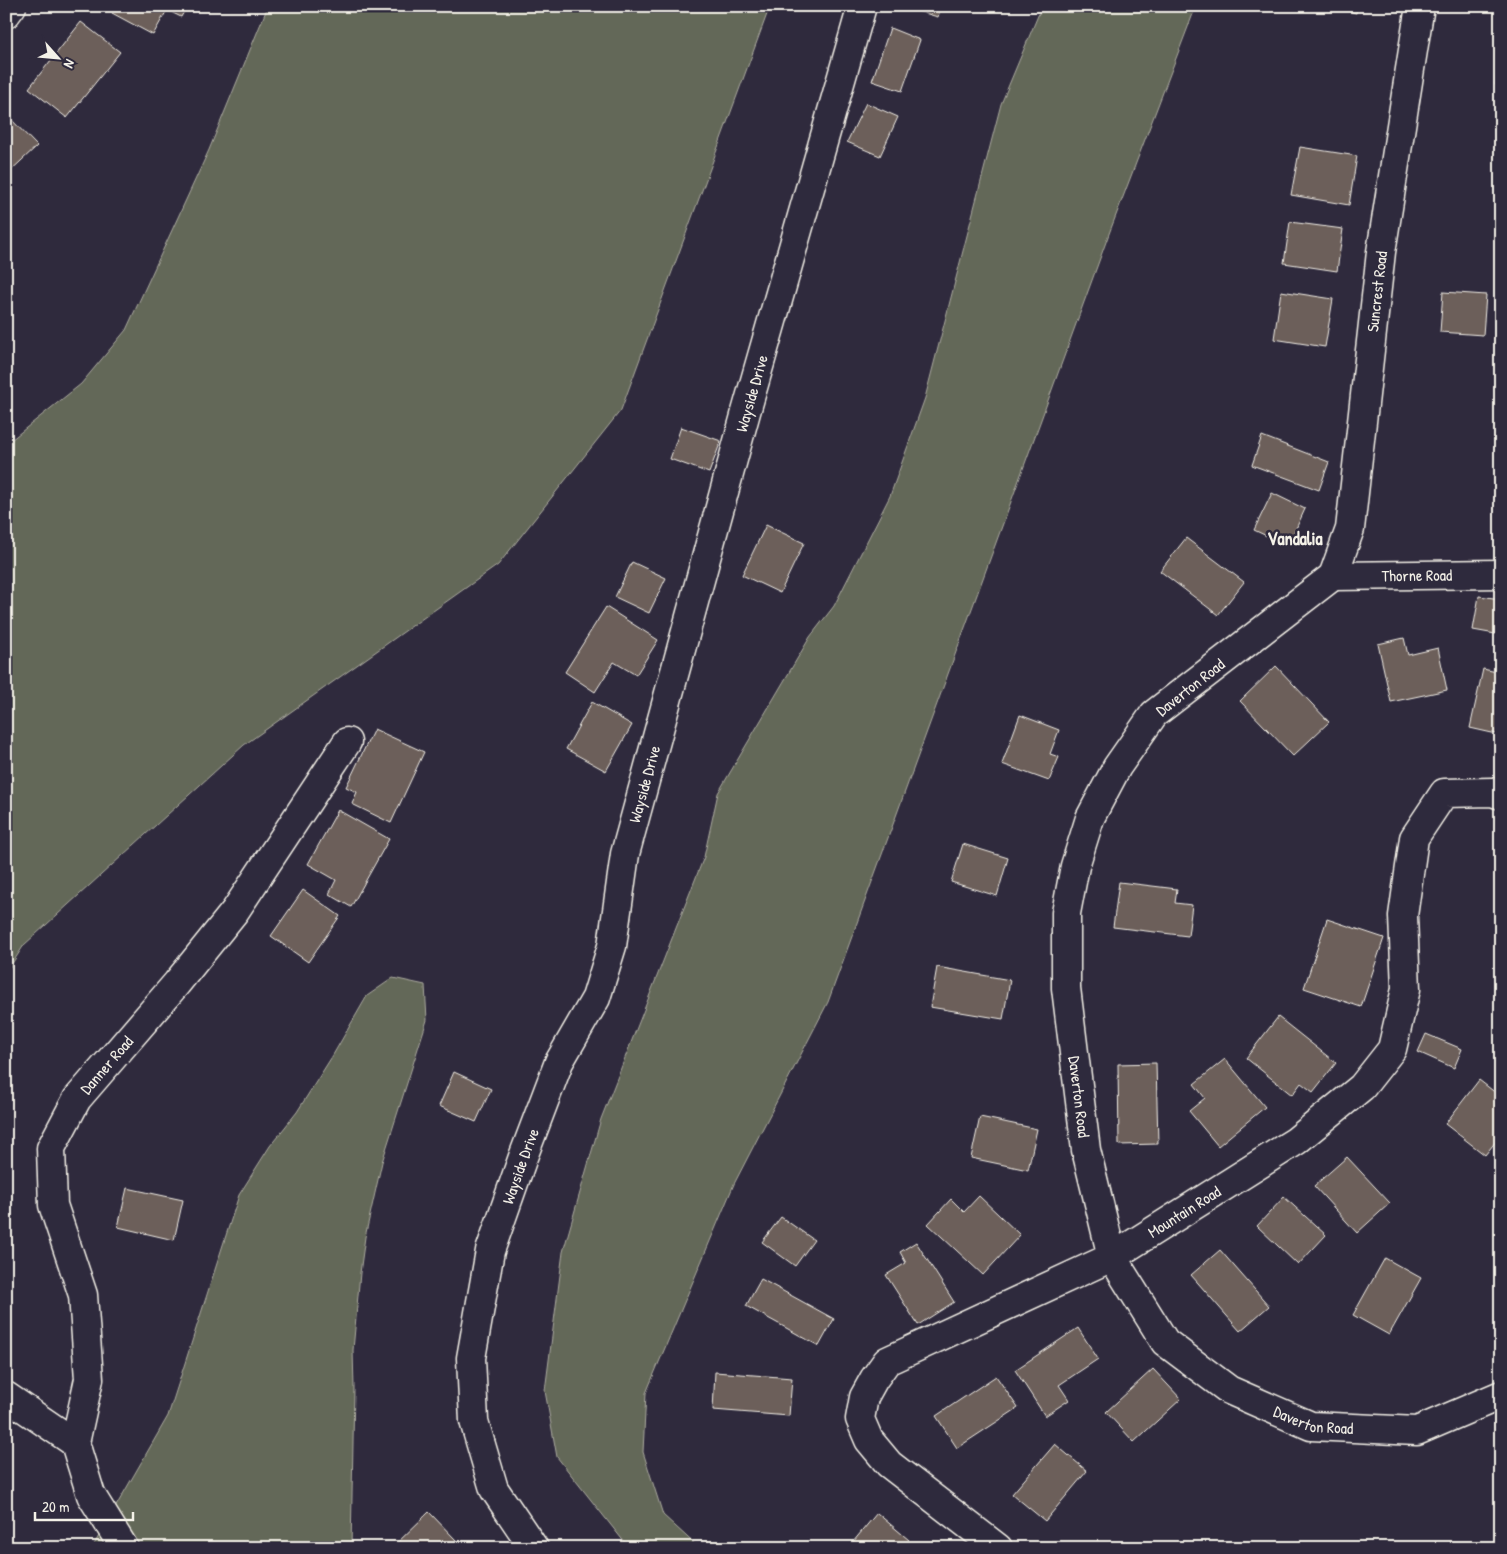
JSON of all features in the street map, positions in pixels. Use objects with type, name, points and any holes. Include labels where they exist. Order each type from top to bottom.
[{"type":"street","points":[[6,14],[12,6]]},
{"type":"street","name":"Wayside Drive","points":[[534,1548],[494,1489],[474,1421],[471,1358],[490,1251],[523,1157],[560,1062],[596,998],[612,946],[625,854],[746,412],[862,6]]},
{"type":"street","name":"Suncrest Road","points":[[1333,576],[1350,529],[1381,252],[1420,6]]},
{"type":"street","name":"Thorne Road","points":[[1333,576],[1501,574]]},
{"type":"street","name":"Daverton Road","points":[[1333,576],[1154,714],[1117,767],[1090,818],[1075,866],[1066,913],[1066,988],[1086,1150],[1112,1257],[1165,1342],[1229,1390],[1311,1426],[1417,1431],[1501,1396]]},
{"type":"street","name":"Danner Road","points":[[124,1548],[91,1495],[75,1443],[89,1379],[83,1295],[52,1205],[51,1148],[77,1099],[177,983],[235,911],[347,742]]},
{"type":"street","name":"Mountain Road","points":[[998,1548],[888,1464],[869,1440],[860,1419],[864,1397],[874,1379],[887,1361],[1112,1257],[1296,1140],[1362,1088],[1392,1049],[1406,990],[1403,916],[1414,838],[1444,793],[1492,792],[1501,795]]},
{"type":"street","points":[[6,1396],[75,1443]]},
{"type":"green space","points":[[268,6],[770,6],[621,410],[498,565],[244,745],[24,945],[6,973],[6,444],[81,384],[126,330],[209,150]]},
{"type":"green space","points":[[1042,6],[1196,6],[1110,231],[828,1002],[734,1184],[646,1393],[643,1452],[663,1515],[699,1548],[629,1548],[557,1457],[545,1391],[563,1252],[601,1119],[704,857],[718,793],[810,637],[834,606],[890,496],[925,398],[1001,104]]},
{"type":"green space","points":[[393,978],[425,985],[427,1020],[382,1162],[365,1237],[353,1350],[351,1548],[92,1548],[168,1416],[239,1195],[270,1146],[297,1112],[367,996]]},
{"type":"building","points":[[116,6],[187,6],[181,17],[167,10],[153,35],[112,13]]},
{"type":"building","points":[[900,6],[941,6],[938,17]]},
{"type":"building","points":[[1331,6],[1358,6],[1356,13]]},
{"type":"building","points":[[81,22],[120,52],[67,118],[29,88]]},
{"type":"building","points":[[890,28],[920,40],[902,91],[872,81]]},
{"type":"building","points":[[1501,37],[1501,86],[1495,85]]},
{"type":"building","points":[[866,103],[898,117],[880,156],[847,142]]},
{"type":"building","points":[[6,114],[37,146],[6,175]]},
{"type":"building","points":[[1300,147],[1357,156],[1349,205],[1291,195]]},
{"type":"building","points":[[1290,222],[1343,229],[1337,271],[1284,263]]},
{"type":"building","points":[[1281,291],[1333,299],[1325,347],[1274,339]]},
{"type":"building","points":[[1443,292],[1486,295],[1483,335],[1440,332]]},
{"type":"building","points":[[681,427],[721,441],[709,473],[670,459]]},
{"type":"building","points":[[1262,436],[1329,462],[1319,490],[1252,465]]},
{"type":"building","points":[[1272,493],[1305,509],[1288,546],[1254,530]]},
{"type":"building","points":[[766,525],[804,543],[780,593],[742,575]]},
{"type":"building","points":[[1186,538],[1244,582],[1218,615],[1160,571]]},
{"type":"building","points":[[632,562],[666,578],[649,613],[615,597]]},
{"type":"building","points":[[1479,596],[1501,599],[1501,635],[1473,630]]},
{"type":"building","points":[[606,607],[658,640],[636,675],[614,662],[595,692],[565,672]]},
{"type":"building","points":[[1404,638],[1408,655],[1438,648],[1447,690],[1391,702],[1378,644]]},
{"type":"building","points":[[1276,666],[1329,722],[1293,756],[1240,701]]},
{"type":"building","points":[[1483,669],[1501,673],[1501,735],[1470,728]]},
{"type":"building","points":[[592,702],[632,725],[606,771],[566,749]]},
{"type":"building","points":[[1020,715],[1059,730],[1050,754],[1059,757],[1049,781],[1002,764]]},
{"type":"building","points":[[374,729],[424,752],[391,823],[352,804],[357,792],[346,787]]},
{"type":"building","points":[[338,810],[389,839],[351,907],[329,894],[336,880],[308,864]]},
{"type":"building","points":[[963,844],[1008,858],[997,896],[951,882]]},
{"type":"building","points":[[1119,882],[1177,889],[1175,903],[1192,905],[1188,936],[1113,927]]},
{"type":"building","points":[[303,890],[340,916],[308,962],[271,936]]},
{"type":"building","points":[[1327,919],[1384,938],[1361,1007],[1304,988]]},
{"type":"building","points":[[937,967],[1010,980],[1003,1019],[930,1007]]},
{"type":"building","points":[[1278,1017],[1336,1063],[1313,1092],[1301,1083],[1292,1095],[1246,1058]]},
{"type":"building","points":[[1426,1034],[1462,1049],[1454,1068],[1418,1052]]},
{"type":"building","points":[[1225,1059],[1265,1107],[1218,1146],[1189,1111],[1205,1098],[1194,1084]]},
{"type":"building","points":[[1156,1063],[1158,1144],[1119,1145],[1118,1064]]},
{"type":"building","points":[[454,1072],[491,1089],[476,1122],[439,1106]]},
{"type":"building","points":[[1479,1080],[1501,1097],[1501,1135],[1485,1155],[1445,1124]]},
{"type":"building","points":[[980,1117],[1037,1129],[1028,1170],[971,1158]]},
{"type":"building","points":[[1347,1157],[1390,1203],[1357,1233],[1314,1186]]},
{"type":"building","points":[[127,1188],[183,1200],[174,1240],[118,1227]]},
{"type":"building","points":[[979,1196],[1020,1235],[983,1275],[928,1224],[951,1199],[964,1212]]},
{"type":"building","points":[[1284,1197],[1326,1235],[1298,1265],[1257,1226]]},
{"type":"building","points":[[781,1217],[814,1240],[795,1266],[762,1242]]},
{"type":"building","points":[[916,1242],[954,1302],[918,1325],[886,1275],[906,1263],[900,1252]]},
{"type":"building","points":[[1220,1250],[1269,1306],[1240,1331],[1191,1275]]},
{"type":"building","points":[[1385,1258],[1421,1278],[1389,1335],[1353,1315]]},
{"type":"building","points":[[761,1279],[834,1319],[819,1346],[746,1306]]},
{"type":"building","points":[[1078,1328],[1098,1359],[1059,1385],[1069,1400],[1045,1416],[1015,1370]]},
{"type":"building","points":[[1153,1369],[1181,1399],[1134,1442],[1106,1412]]},
{"type":"building","points":[[715,1372],[792,1378],[789,1416],[713,1410]]},
{"type":"building","points":[[996,1376],[1018,1408],[957,1448],[936,1416]]},
{"type":"building","points":[[1055,1444],[1087,1471],[1045,1521],[1012,1494]]},
{"type":"building","points":[[429,1512],[456,1540],[448,1548],[392,1548]]},
{"type":"building","points":[[877,1513],[909,1540],[903,1548],[848,1548]]},
{"type":"district","name":"Vandalia","points":[[1295,538]]}]
